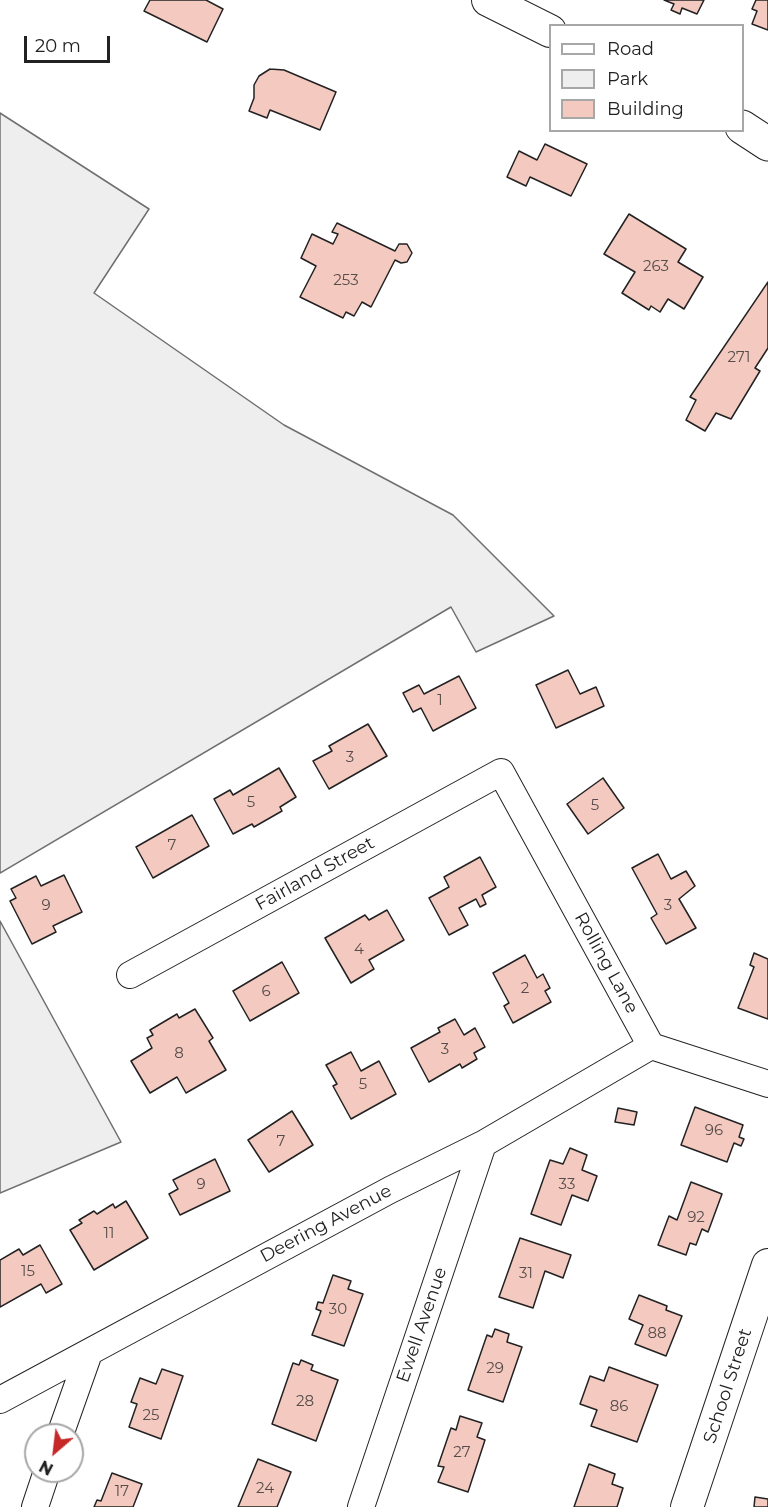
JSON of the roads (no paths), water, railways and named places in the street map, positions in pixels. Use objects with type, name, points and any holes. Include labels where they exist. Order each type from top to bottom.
[{"type":"main road","points":[[744,126],[768,144]]},
{"type":"street","points":[[488,0],[549,30]]},
{"type":"street","points":[[744,125],[768,123]]},
{"type":"street","name":"Fairland Street","points":[[130,975],[501,772]]},
{"type":"street","name":"Rolling Lane","points":[[501,772],[651,1046]]},
{"type":"street","points":[[651,1046],[768,1084]]},
{"type":"street","name":"Deering Avenue","points":[[0,1400],[390,1190],[483,1144],[651,1046]]},
{"type":"street","name":"Ewell Avenue","points":[[361,1507],[483,1144]]},
{"type":"street","name":"School Street","points":[[687,1507],[768,1265]]},
{"type":"street","points":[[64,1423],[89,1353]]},
{"type":"street","points":[[35,1507],[43,1483]]}]
